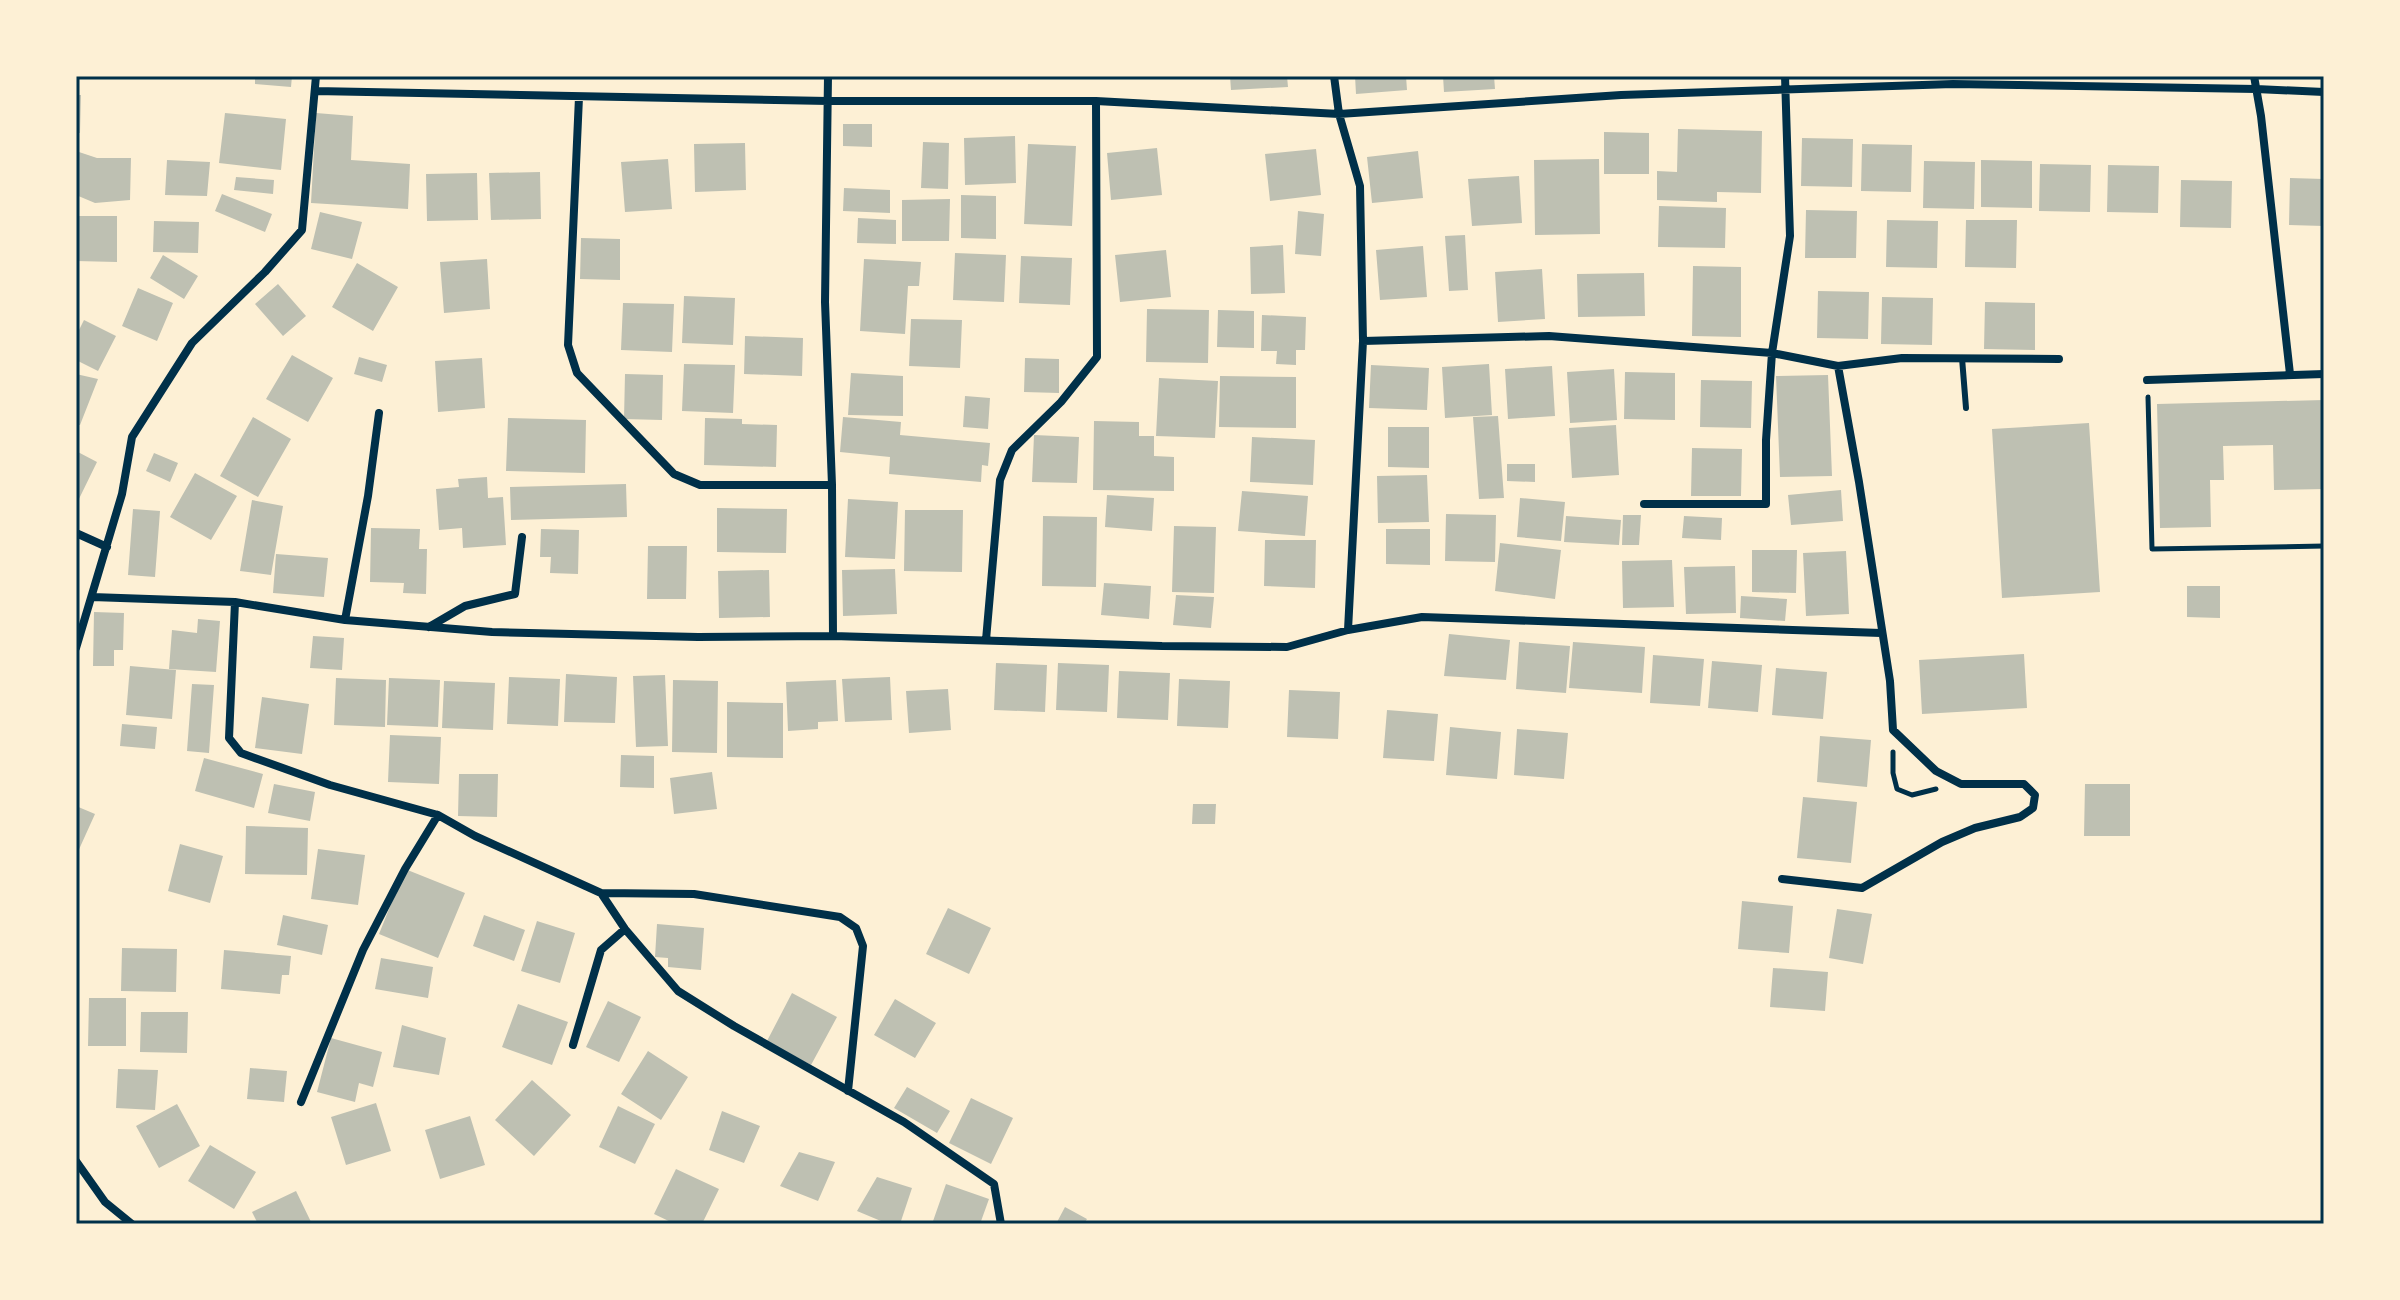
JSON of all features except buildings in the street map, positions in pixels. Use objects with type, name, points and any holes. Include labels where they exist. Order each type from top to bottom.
[{"type":"street","points":[[76,648],[122,494],[132,437],[192,343],[265,272],[302,230],[316,76]]},
{"type":"street","points":[[828,76],[825,302],[832,485],[833,636]]},
{"type":"street","points":[[1334,76],[1339,114],[1360,186],[1363,341],[1348,630]]},
{"type":"street","points":[[1644,504],[1766,504],[1766,440],[1772,353],[1790,236],[1785,76]]},
{"type":"street","points":[[2254,76],[2290,374]]},
{"type":"street","points":[[315,91],[828,101],[1096,101],[1339,114],[1621,95],[1953,84],[2324,92]]},
{"type":"street","points":[[579,97],[568,345],[577,373],[674,474],[700,485],[832,485]]},
{"type":"street","points":[[986,640],[1000,480],[1012,450],[1061,402],[1097,357],[1096,101]]},
{"type":"street","points":[[1363,341],[1549,336],[1772,353],[1838,366],[1902,358],[2059,359]]},
{"type":"street","points":[[1782,879],[1862,888],[1942,842],[1975,828],[2020,817],[2033,808],[2035,795],[2024,784],[1961,784],[1936,771],[1893,730],[1890,681],[1838,366]]},
{"type":"street","points":[[2147,380],[2324,374]]},
{"type":"street","points":[[345,620],[368,496],[379,413]]},
{"type":"street","points":[[76,533],[107,547]]},
{"type":"street","points":[[429,627],[465,606],[515,594],[522,537]]},
{"type":"street","points":[[92,597],[235,602],[345,620],[492,632],[698,637],[833,636],[1287,647],[1348,630],[1422,617],[1881,633]]},
{"type":"street","points":[[235,602],[229,738],[241,753],[330,785],[438,815],[475,836],[601,893],[694,894],[840,917],[856,928],[863,946],[848,1091]]},
{"type":"street","points":[[301,1102],[363,950],[405,869],[438,815]]},
{"type":"street","points":[[601,893],[625,929],[678,991],[904,1122],[994,1184],[1001,1224]]},
{"type":"street","points":[[573,1045],[601,950],[625,929]]},
{"type":"street","points":[[76,1161],[105,1202],[132,1224]]},
{"type":"lane","points":[[1962,358],[1966,408]]},
{"type":"path","points":[[2147,380],[2152,549],[2324,546]]}]
